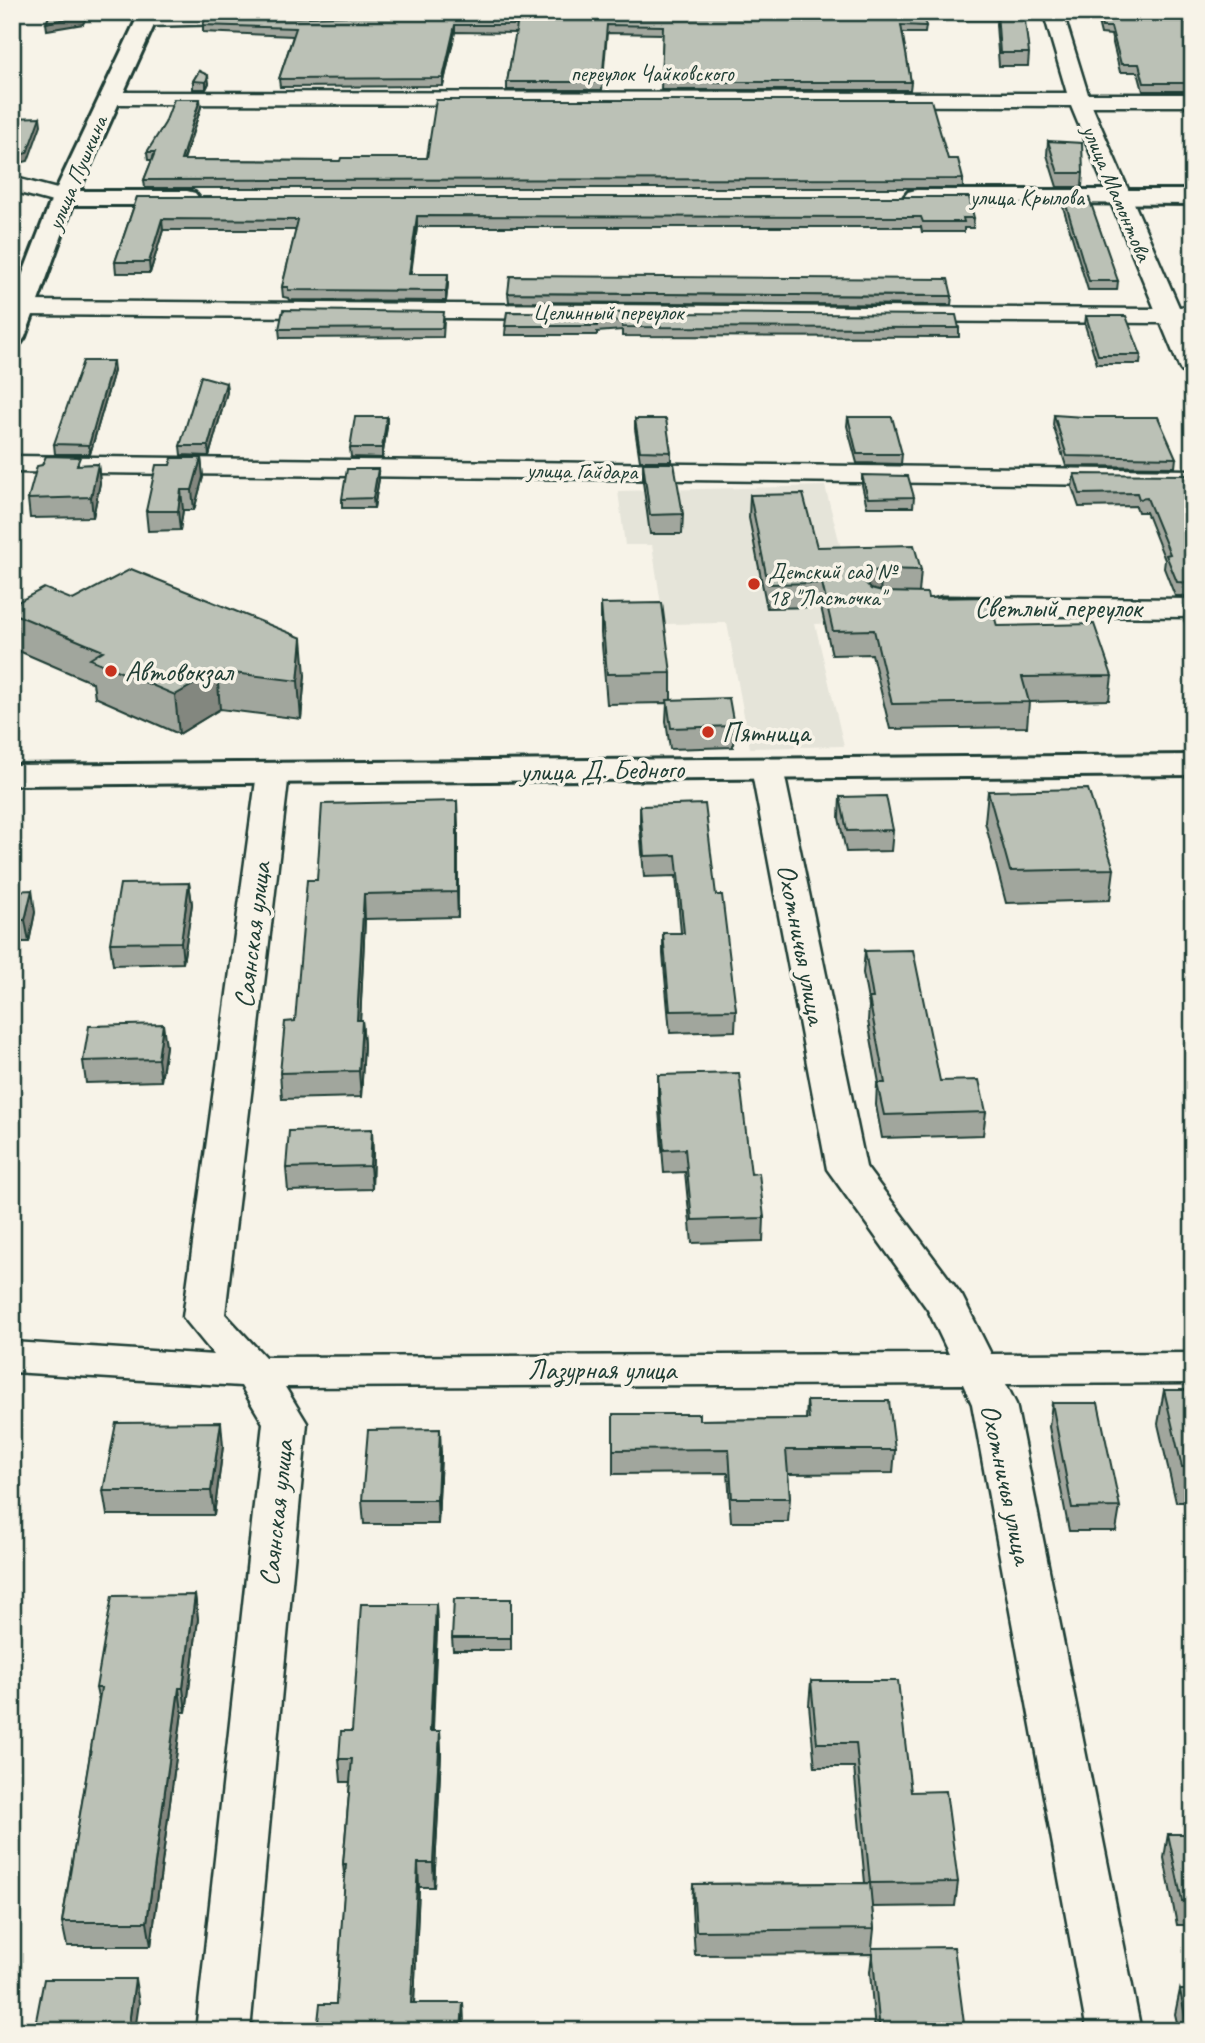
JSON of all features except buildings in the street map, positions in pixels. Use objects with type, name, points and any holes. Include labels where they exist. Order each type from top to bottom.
[{"type":"street","points":[[148,16],[489,12]]},
{"type":"street","points":[[786,12],[1193,13]]},
{"type":"street","name":"улица Мамонтова","points":[[1054,13],[1079,100],[1118,197],[1181,314],[1193,369]]},
{"type":"street","name":"улица Пушкина","points":[[12,337],[23,293],[148,16]]},
{"type":"street","name":"переулок Чайковского","points":[[110,97],[1193,100]]},
{"type":"street","points":[[12,184],[64,198],[216,198]]},
{"type":"street","name":"улица Крылова","points":[[896,197],[1193,197]]},
{"type":"street","name":"Целинный переулок","points":[[23,293],[1181,314]]},
{"type":"street","name":"улица Гайдара","points":[[12,464],[1193,478]]},
{"type":"street","name":"Светлый переулок","points":[[921,606],[1193,608]]},
{"type":"street","name":"улица Д. Бедного","points":[[12,775],[1193,765]]},
{"type":"street","name":"Охотничья улица","points":[[767,768],[847,1169],[947,1306],[994,1404],[1114,2031]]},
{"type":"street","name":"Саянская улица","points":[[223,2031],[285,1423],[254,1371],[204,1317],[273,773]]},
{"type":"street","name":"Лазурная улица","points":[[12,1357],[254,1371],[1193,1368]]},
{"type":"shaded area","name":"Детский сад № 18 \"Ласточка\"","points":[[825,486],[860,622],[815,624],[844,746],[750,748],[727,623],[664,624],[652,545],[625,545],[618,491]]},
{"type":"place","name":"Детский сад № 18 \"Ласточка\"","points":[[754,584]]},
{"type":"place","name":"Автовокзал","points":[[111,671]]},
{"type":"place","name":"Пятница","points":[[708,732]]}]
